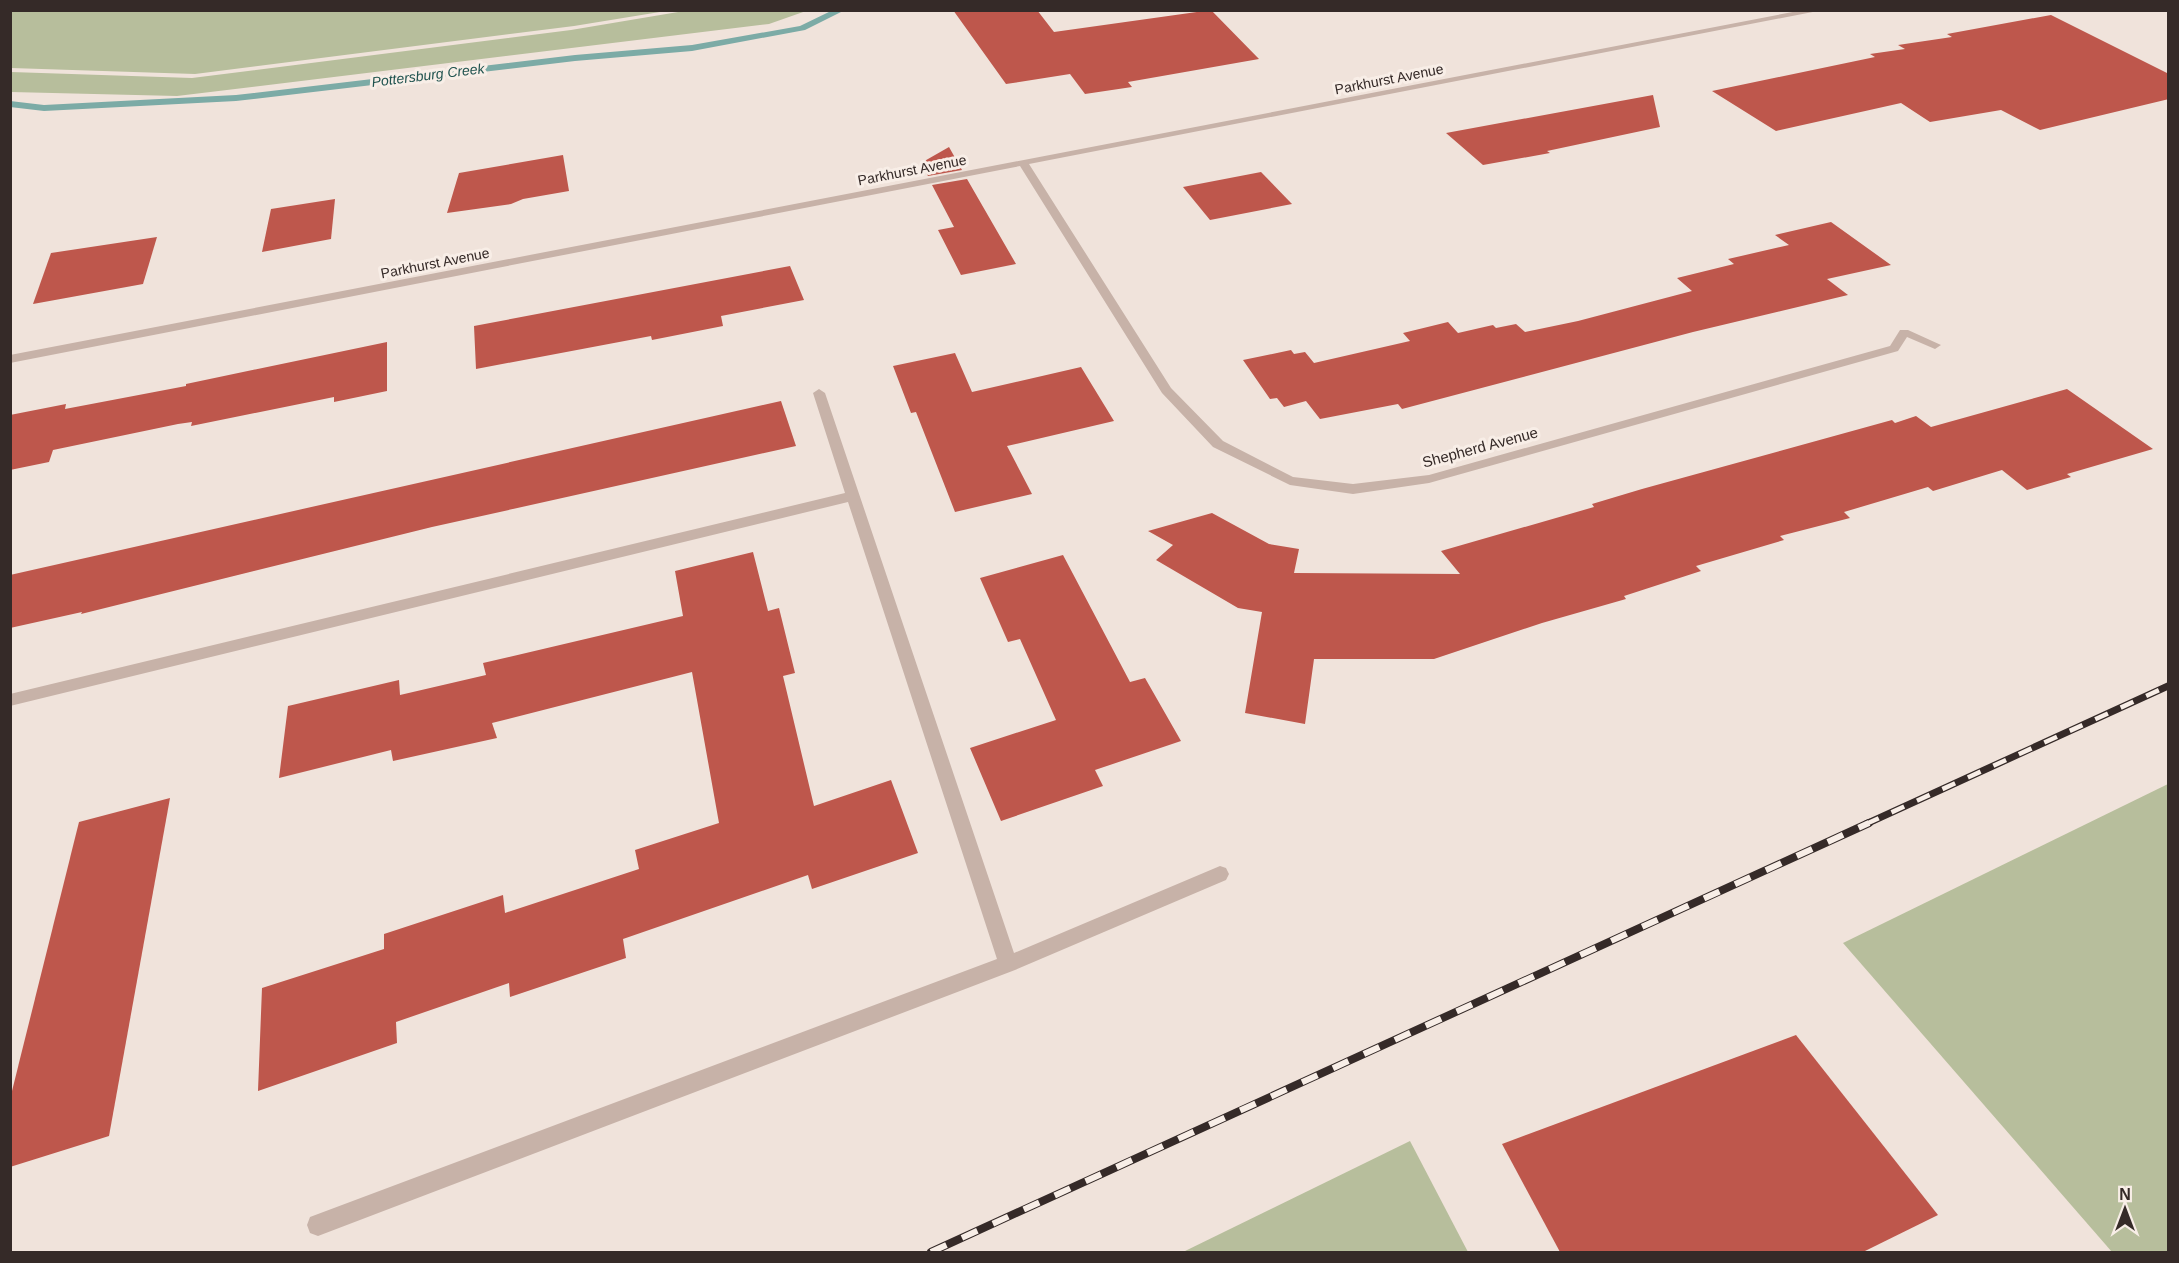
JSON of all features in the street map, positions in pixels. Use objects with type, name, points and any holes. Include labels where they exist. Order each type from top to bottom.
[{"type":"street","name":"Parkhurst Avenue","points":[[10,359],[1819,10]]},
{"type":"street","name":"Shepherd Avenue","points":[[1023,162],[1166,390],[1218,444],[1290,481],[1353,489],[1429,479],[1894,348],[1904,332],[1935,345]]},
{"type":"street","points":[[819,393],[1008,964]]},
{"type":"street","points":[[10,700],[852,496]]},
{"type":"street","points":[[318,1225],[1008,964],[1220,874]]},
{"type":"green space","points":[[11,10],[666,11],[574,26],[195,74],[11,68]]},
{"type":"green space","points":[[690,10],[806,11],[769,24],[177,96],[11,92],[11,72],[192,78],[571,30]]},
{"type":"green space","points":[[2168,784],[2168,1252],[2112,1252],[1843,943]]},
{"type":"green space","points":[[1410,1141],[1468,1252],[1183,1252]]},
{"type":"building","points":[[953,10],[1037,10],[1054,32],[1211,10],[1259,59],[1128,82],[1132,87],[1085,94],[1070,74],[1006,84]]},
{"type":"building","points":[[2051,15],[2169,74],[2169,99],[2040,130],[2001,110],[1930,122],[1901,103],[1776,131],[1712,91],[1875,57],[1870,54],[1905,49],[1898,45],[1952,37],[1947,34]]},
{"type":"building","points":[[1653,95],[1660,127],[1547,151],[1550,153],[1483,165],[1446,133]]},
{"type":"building","points":[[949,147],[962,170],[928,176],[921,163]]},
{"type":"building","points":[[563,155],[569,191],[523,199],[511,204],[447,213],[459,173]]},
{"type":"building","points":[[1261,172],[1292,204],[1210,220],[1183,187]]},
{"type":"building","points":[[967,179],[1016,264],[961,275],[938,230],[954,227],[932,185]]},
{"type":"building","points":[[335,199],[331,239],[262,252],[271,209]]},
{"type":"building","points":[[1831,222],[1891,265],[1827,279],[1848,295],[1693,332],[1402,409],[1398,404],[1320,419],[1306,401],[1284,407],[1277,398],[1270,399],[1243,360],[1291,350],[1294,354],[1305,352],[1314,363],[1410,341],[1403,333],[1448,322],[1458,333],[1493,325],[1496,328],[1516,324],[1525,332],[1578,321],[1692,291],[1677,278],[1734,264],[1728,259],[1789,245],[1775,235]]},
{"type":"building","points":[[157,237],[143,284],[33,304],[51,253]]},
{"type":"building","points":[[790,266],[804,300],[721,316],[723,326],[652,340],[651,336],[476,369],[474,326]]},
{"type":"building","points":[[387,342],[387,391],[334,402],[334,397],[191,426],[192,422],[178,424],[53,450],[49,462],[10,470],[10,415],[66,404],[65,409],[186,386],[186,384]]},
{"type":"building","points":[[955,353],[972,392],[1081,367],[1114,421],[1007,446],[1032,494],[955,512],[916,412],[911,413],[893,366]]},
{"type":"building","points":[[2067,389],[2153,449],[2067,474],[2071,477],[2027,490],[2002,470],[1933,491],[1928,487],[1844,512],[1850,518],[1780,536],[1784,540],[1696,566],[1701,571],[1624,596],[1626,599],[1542,623],[1434,659],[1314,659],[1305,724],[1245,713],[1262,612],[1238,608],[1156,560],[1173,545],[1148,531],[1212,513],[1269,544],[1299,549],[1294,573],[1460,574],[1441,551],[1594,507],[1592,504],[1642,489],[1892,420],[1895,423],[1916,416],[1931,427]]},
{"type":"building","points":[[781,401],[796,446],[432,527],[81,614],[82,612],[10,628],[10,575]]},
{"type":"building","points":[[753,552],[768,611],[779,608],[795,673],[783,676],[814,806],[891,780],[918,853],[812,889],[808,875],[623,939],[626,958],[510,997],[509,983],[396,1022],[397,1043],[258,1091],[262,988],[384,949],[384,934],[503,895],[505,913],[639,869],[635,850],[719,823],[692,672],[492,723],[497,738],[393,761],[391,750],[279,778],[288,706],[399,680],[400,695],[486,675],[483,663],[683,616],[675,571]]},
{"type":"building","points":[[1063,555],[1130,682],[1145,678],[1181,741],[1095,770],[1103,786],[1001,821],[970,748],[1056,720],[1020,639],[1008,642],[980,578]]},
{"type":"building","points":[[170,798],[109,1136],[10,1167],[10,1099],[79,822]]},
{"type":"building","points":[[1796,1035],[1938,1215],[1863,1252],[1560,1252],[1502,1144]]},
{"type":"waterway","name":"Pottersburg Creek","points":[[10,104],[44,108],[236,98],[575,58],[692,48],[802,28],[841,10]]},
{"type":"railway","points":[[1866,824],[2168,686]]},
{"type":"railway","points":[[931,1252],[1869,823]]}]
